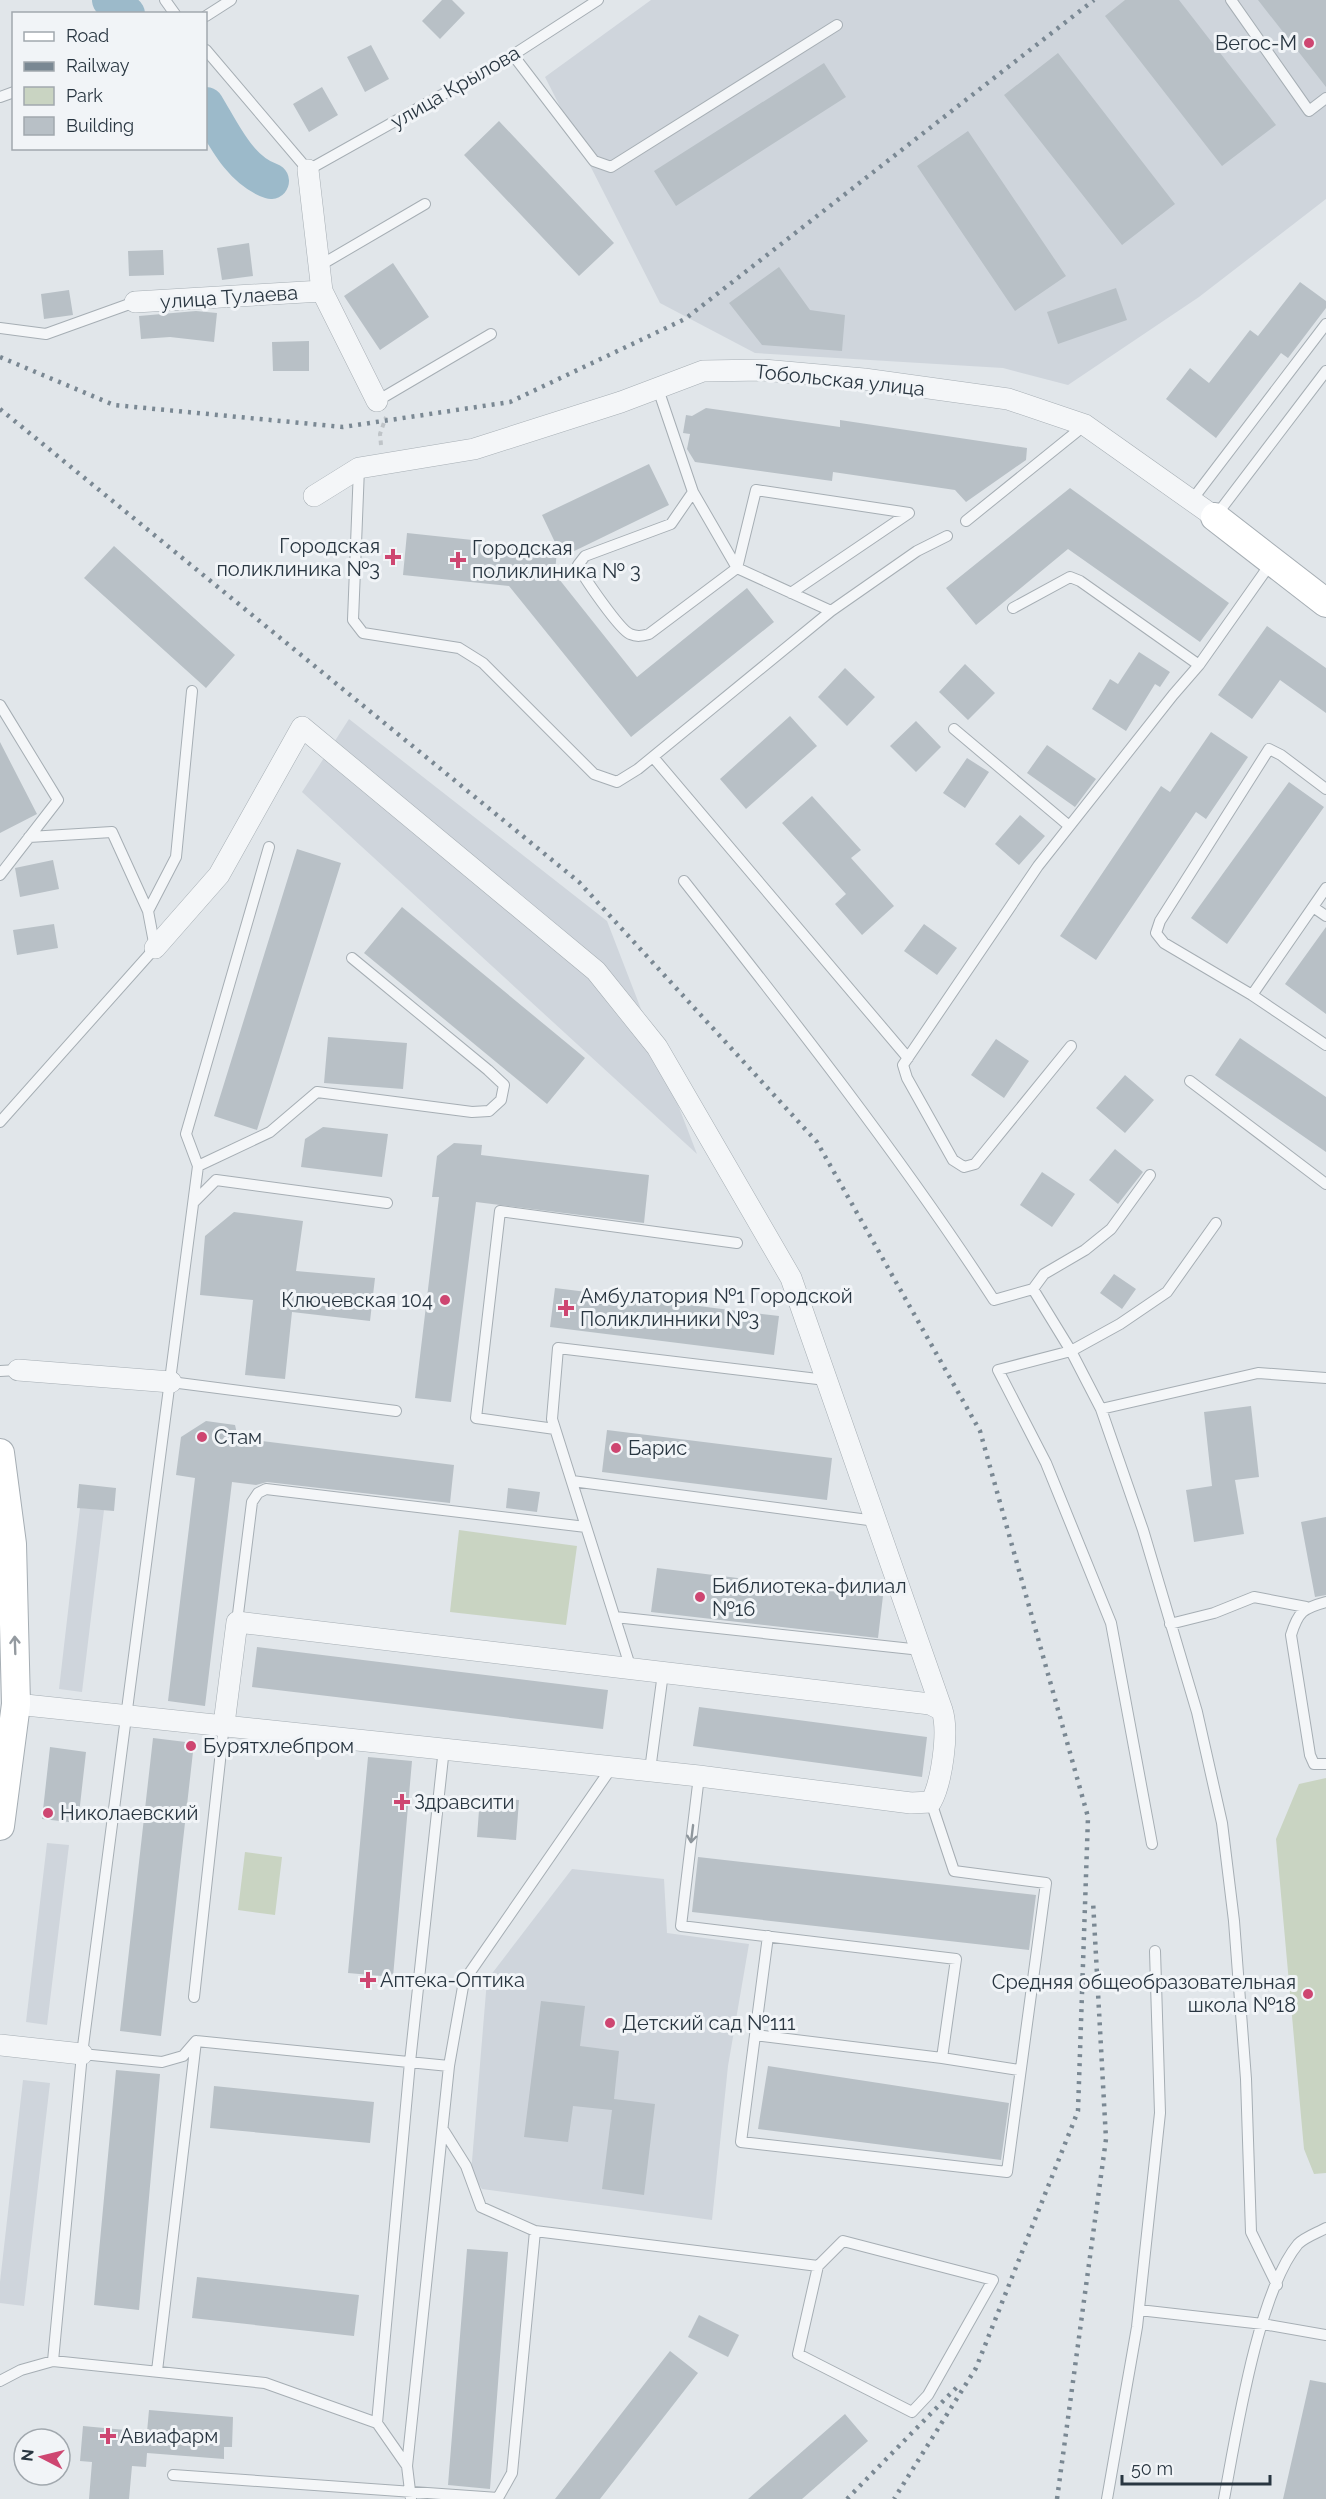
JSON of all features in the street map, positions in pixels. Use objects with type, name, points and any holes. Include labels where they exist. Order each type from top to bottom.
[{"type":"main road","name":"Тобольская улица","points":[[1215,517],[1326,603]]},
{"type":"main road","points":[[0,1453],[12,1544],[8,1703],[0,1826]]},
{"type":"street","points":[[308,170],[322,291],[383,397]]},
{"type":"street","name":"улица Тулаева","points":[[135,302],[322,291]]},
{"type":"street","name":"Тобольская улица","points":[[314,496],[359,468],[474,449],[658,389],[703,371],[763,370],[864,379],[1008,399],[1085,425],[1215,517]]},
{"type":"street","points":[[8,1703],[650,1770],[911,1803],[931,1802],[938,1790],[946,1721],[791,1278],[657,1047],[596,971],[302,727],[219,875],[154,948]]},
{"type":"street","points":[[9,1371],[171,1382]]},
{"type":"street","points":[[224,1724],[237,1622],[930,1704],[942,1710]]},
{"type":"street","points":[[0,2045],[82,2054]]},
{"type":"lane","points":[[165,0],[173,12]]},
{"type":"lane","points":[[207,15],[231,0]]},
{"type":"lane","name":"улица Крылова","points":[[308,170],[513,55],[598,0]]},
{"type":"lane","points":[[1231,0],[1309,111],[1326,98]]},
{"type":"lane","points":[[513,55],[594,161],[611,167],[837,25]]},
{"type":"lane","points":[[207,51],[308,170]]},
{"type":"lane","points":[[319,266],[425,204]]},
{"type":"lane","points":[[0,328],[46,334],[135,302]]},
{"type":"lane","points":[[1192,500],[1326,324]]},
{"type":"lane","points":[[383,397],[491,334]]},
{"type":"lane","points":[[1215,517],[1326,371]]},
{"type":"lane","points":[[658,389],[693,492],[737,568],[831,611]]},
{"type":"lane","points":[[966,520],[1085,425]]},
{"type":"lane","points":[[359,468],[353,620],[363,633],[459,648],[483,663],[594,774],[617,782],[653,757],[831,611],[917,551],[947,536]]},
{"type":"lane","points":[[693,492],[671,524],[585,556],[578,565],[582,576],[628,633],[641,636],[649,634],[737,568],[756,490],[909,513],[791,592]]},
{"type":"lane","points":[[1071,1046],[975,1164],[964,1167],[953,1160],[907,1078],[903,1065],[1068,825],[1199,665],[1273,560]]},
{"type":"lane","points":[[1013,608],[1060,580],[1070,578],[1080,580],[1199,665]]},
{"type":"lane","points":[[148,911],[176,857],[192,691]]},
{"type":"lane","points":[[0,705],[58,800],[0,875]]},
{"type":"lane","points":[[954,729],[1068,825]]},
{"type":"lane","points":[[1326,789],[1269,749],[1160,921],[1156,933],[1164,943],[1252,995],[1326,1045]]},
{"type":"lane","points":[[653,757],[908,1058]]},
{"type":"lane","points":[[0,1122],[154,948],[148,911],[112,832],[29,837]]},
{"type":"lane","points":[[53,2361],[82,2054],[198,1166],[186,1134],[269,847]]},
{"type":"lane","points":[[684,881],[818,1051],[953,1236],[994,1300],[1033,1289],[1044,1274],[1085,1250],[1111,1228],[1150,1175]]},
{"type":"lane","points":[[1252,995],[1326,888]]},
{"type":"lane","points":[[1313,907],[1326,916]]},
{"type":"lane","points":[[198,1166],[270,1132],[317,1092],[472,1112],[489,1111],[501,1100],[504,1085],[352,958]]},
{"type":"lane","points":[[1190,1081],[1326,1184]]},
{"type":"lane","points":[[194,1202],[216,1180],[387,1203]]},
{"type":"lane","points":[[555,1429],[476,1418],[500,1211],[737,1243]]},
{"type":"lane","points":[[1152,1844],[1111,1623],[1046,1463],[998,1370],[1071,1351],[1120,1324],[1167,1292],[1216,1223]]},
{"type":"lane","points":[[1033,1289],[1071,1351],[1101,1409],[1143,1530],[1197,1712],[1222,1823],[1234,1921],[1246,2079],[1251,2232],[1277,2285]]},
{"type":"lane","points":[[632,1669],[552,1419],[558,1348],[826,1380]]},
{"type":"lane","points":[[1101,1409],[1258,1373],[1326,1378]]},
{"type":"lane","points":[[171,1382],[396,1411]]},
{"type":"lane","points":[[572,1481],[876,1521]]},
{"type":"lane","points":[[237,1622],[252,1502],[258,1493],[266,1490],[586,1527]]},
{"type":"lane","points":[[1170,1624],[1214,1613],[1254,1597],[1306,1607],[1326,1602]]},
{"type":"lane","points":[[1306,1607],[1295,1621],[1291,1635],[1310,1755],[1314,1764],[1326,1764]]},
{"type":"lane","points":[[615,1617],[921,1650]]},
{"type":"lane","points":[[650,1770],[663,1673]]},
{"type":"lane","points":[[194,1997],[224,1724]]},
{"type":"lane","points":[[377,2423],[410,2062],[444,1748]]},
{"type":"lane","points":[[410,2496],[407,2466],[444,2131],[449,2066],[464,1981],[612,1767]]},
{"type":"lane","points":[[699,1776],[681,1926],[956,1959],[942,2058]]},
{"type":"lane","points":[[768,1936],[741,2142],[1007,2172],[1046,1883],[954,1871],[931,1802]]},
{"type":"lane","points":[[1107,2499],[1139,2310],[1160,2113],[1155,1951]]},
{"type":"lane","points":[[755,2035],[1019,2070]]},
{"type":"lane","points":[[82,2054],[162,2062],[183,2056],[196,2041]]},
{"type":"lane","points":[[196,2041],[449,2066]]},
{"type":"lane","points":[[157,2371],[196,2041]]},
{"type":"lane","points":[[444,2131],[466,2166],[481,2207],[536,2231],[818,2266]]},
{"type":"lane","points":[[1224,2499],[1236,2432],[1263,2324],[1277,2285],[1285,2264],[1300,2242],[1326,2228]]},
{"type":"lane","points":[[173,2475],[410,2496],[498,2498],[512,2473],[536,2231]]},
{"type":"lane","points":[[843,2241],[993,2280],[928,2395],[912,2412],[798,2354],[818,2266],[843,2241]]},
{"type":"lane","points":[[1139,2310],[1263,2324],[1326,2336]]},
{"type":"lane","points":[[0,2381],[21,2370],[53,2361],[265,2384],[377,2423],[407,2466]]},
{"type":"path","points":[[383,397],[389,407],[380,434],[384,464]]},
{"type":"shaded area","points":[[651,0],[1326,0],[1326,199],[1199,297],[1068,385],[1003,368],[755,353],[660,303],[545,77]]},
{"type":"shaded area","points":[[349,719],[607,921],[697,1154],[302,792]]},
{"type":"shaded area","points":[[80,1508],[104,1510],[82,1692],[59,1689]]},
{"type":"shaded area","points":[[47,1843],[69,1845],[47,2025],[26,2022]]},
{"type":"shaded area","name":"Детский сад №111","points":[[572,1869],[664,1879],[667,1933],[749,1944],[728,2066],[712,2220],[482,2189],[471,2173],[487,1980]]},
{"type":"shaded area","points":[[23,2080],[50,2083],[24,2306],[0,2303],[0,2282]]},
{"type":"green space","points":[[459,1530],[577,1546],[566,1625],[450,1612]]},
{"type":"green space","name":"Средняя общеобразовательная школа №18","points":[[1326,1778],[1326,2173],[1314,2174],[1304,2149],[1276,1839],[1299,1784]]},
{"type":"green space","points":[[245,1852],[282,1857],[275,1915],[238,1910]]},
{"type":"building","points":[[442,0],[452,0],[465,13],[440,39],[422,21]]},
{"type":"building","points":[[1125,0],[1179,0],[1276,125],[1222,166],[1105,16]]},
{"type":"building","name":"Вегос-М","points":[[1258,0],[1326,0],[1326,87]]},
{"type":"building","points":[[371,45],[389,79],[365,92],[347,57]]},
{"type":"building","points":[[1058,53],[1175,204],[1122,245],[1004,95]]},
{"type":"building","points":[[824,63],[846,97],[676,206],[654,171]]},
{"type":"building","points":[[322,87],[338,115],[309,132],[293,104]]},
{"type":"building","points":[[499,121],[614,243],[579,276],[464,155]]},
{"type":"building","points":[[968,131],[1066,276],[1015,311],[917,166]]},
{"type":"building","points":[[249,243],[253,276],[222,280],[217,248]]},
{"type":"building","points":[[163,250],[164,275],[129,276],[128,251]]},
{"type":"building","points":[[393,263],[429,317],[380,350],[344,296]]},
{"type":"building","points":[[779,267],[810,310],[845,315],[842,351],[762,345],[729,303]]},
{"type":"building","points":[[1300,282],[1326,301],[1326,308],[1288,358],[1281,353],[1216,438],[1166,399],[1190,368],[1209,383],[1250,330],[1258,336]]},
{"type":"building","points":[[1116,288],[1127,320],[1058,344],[1047,312]]},
{"type":"building","points":[[69,290],[73,315],[44,319],[41,294]]},
{"type":"building","points":[[196,311],[217,313],[214,342],[170,337],[141,339],[139,316]]},
{"type":"building","points":[[309,341],[309,371],[273,371],[272,342]]},
{"type":"building","points":[[706,408],[840,427],[840,420],[1027,448],[1026,460],[966,502],[955,490],[833,472],[832,481],[695,462],[687,449],[690,434],[683,433],[686,415],[692,416]]},
{"type":"building","points":[[649,464],[669,505],[562,557],[542,515]]},
{"type":"building","points":[[1070,488],[1229,603],[1200,642],[1068,549],[976,625],[946,588]]},
{"type":"building","points":[[407,533],[557,549],[555,574],[637,677],[747,588],[774,622],[631,737],[509,586],[403,575]]},
{"type":"building","points":[[114,546],[235,655],[206,688],[84,578]]},
{"type":"building","points":[[1267,626],[1326,668],[1326,713],[1280,680],[1252,719],[1218,695]]},
{"type":"building","points":[[1139,652],[1170,672],[1160,687],[1155,684],[1126,731],[1092,709],[1110,679],[1118,684]]},
{"type":"building","points":[[965,664],[995,693],[968,720],[939,692]]},
{"type":"building","points":[[845,668],[875,697],[847,726],[818,697]]},
{"type":"building","points":[[790,716],[817,746],[746,809],[720,779]]},
{"type":"building","points":[[916,721],[941,747],[916,772],[890,746]]},
{"type":"building","points":[[1211,732],[1248,757],[1206,819],[1196,812],[1096,960],[1060,936],[1161,786],[1170,792]]},
{"type":"building","points":[[0,742],[37,814],[0,833]]},
{"type":"building","points":[[1047,745],[1096,779],[1075,807],[1027,773]]},
{"type":"building","points":[[967,758],[989,772],[965,808],[943,793]]},
{"type":"building","points":[[1289,782],[1324,807],[1227,944],[1191,918]]},
{"type":"building","points":[[812,796],[861,850],[851,858],[894,906],[862,935],[835,904],[846,894],[782,823]]},
{"type":"building","points":[[1020,815],[1045,836],[1019,865],[995,844]]},
{"type":"building","points":[[297,849],[341,863],[257,1130],[214,1116]]},
{"type":"building","points":[[53,860],[59,889],[20,897],[15,868]]},
{"type":"building","points":[[402,907],[585,1058],[547,1104],[364,953]]},
{"type":"building","points":[[54,924],[58,948],[17,955],[13,930]]},
{"type":"building","points":[[924,924],[957,948],[937,975],[904,951]]},
{"type":"building","points":[[1326,927],[1326,1014],[1285,984]]},
{"type":"building","points":[[328,1037],[407,1043],[403,1089],[324,1083]]},
{"type":"building","points":[[1240,1038],[1326,1097],[1326,1152],[1215,1075]]},
{"type":"building","points":[[996,1039],[1029,1061],[1004,1098],[971,1075]]},
{"type":"building","points":[[1125,1075],[1154,1100],[1125,1133],[1096,1108]]},
{"type":"building","points":[[323,1127],[388,1134],[382,1177],[301,1167],[305,1139]]},
{"type":"building","points":[[454,1143],[482,1145],[481,1155],[649,1175],[644,1223],[476,1202],[451,1402],[415,1398],[439,1197],[432,1197],[437,1156]]},
{"type":"building","points":[[1115,1149],[1143,1172],[1118,1204],[1089,1180]]},
{"type":"building","points":[[1042,1172],[1075,1194],[1052,1227],[1020,1205]]},
{"type":"building","points":[[234,1212],[303,1221],[296,1271],[375,1278],[370,1321],[292,1312],[285,1379],[245,1375],[253,1300],[200,1295],[205,1236]]},
{"type":"building","points":[[1114,1274],[1136,1289],[1122,1309],[1100,1293]]},
{"type":"building","points":[[555,1288],[779,1316],[774,1355],[550,1327]]},
{"type":"building","points":[[1251,1406],[1259,1477],[1235,1480],[1244,1534],[1194,1542],[1186,1490],[1212,1486],[1204,1412]]},
{"type":"building","points":[[206,1421],[235,1425],[238,1438],[454,1465],[450,1503],[267,1482],[256,1485],[232,1482],[205,1706],[168,1701],[195,1478],[176,1475],[181,1437]]},
{"type":"building","points":[[607,1430],[832,1458],[827,1500],[602,1472]]},
{"type":"building","points":[[79,1484],[116,1488],[114,1511],[77,1508]]},
{"type":"building","points":[[508,1488],[540,1492],[537,1512],[506,1508]]},
{"type":"building","points":[[1326,1517],[1326,1595],[1315,1597],[1301,1522]]},
{"type":"building","points":[[657,1568],[883,1596],[878,1638],[651,1612]]},
{"type":"building","points":[[257,1647],[608,1690],[603,1729],[252,1687]]},
{"type":"building","points":[[699,1707],[927,1737],[922,1777],[693,1746]]},
{"type":"building","points":[[153,1738],[194,1743],[161,2036],[120,2031]]},
{"type":"building","points":[[50,1747],[86,1752],[78,1823],[42,1819]]},
{"type":"building","points":[[368,1757],[412,1761],[393,1977],[348,1973]]},
{"type":"building","points":[[480,1797],[519,1800],[516,1840],[477,1837]]},
{"type":"building","points":[[698,1857],[1036,1895],[1029,1950],[692,1912]]},
{"type":"building","points":[[541,2001],[585,2006],[580,2046],[619,2051],[614,2099],[655,2104],[644,2195],[602,2189],[612,2110],[573,2106],[568,2142],[524,2137]]},
{"type":"building","points":[[768,2066],[1009,2103],[1001,2160],[758,2129]]},
{"type":"building","points":[[116,2070],[160,2074],[139,2310],[94,2305]]},
{"type":"building","points":[[214,2086],[374,2102],[370,2143],[210,2128]]},
{"type":"building","points":[[467,2249],[508,2252],[490,2489],[448,2485]]},
{"type":"building","points":[[197,2277],[359,2295],[354,2336],[192,2318]]},
{"type":"building","points":[[699,2315],[739,2335],[728,2357],[688,2337]]},
{"type":"building","points":[[670,2351],[698,2373],[600,2499],[555,2499]]},
{"type":"building","points":[[1310,2380],[1326,2383],[1326,2499],[1283,2499]]},
{"type":"building","points":[[149,2410],[233,2417],[232,2447],[224,2447],[224,2459],[147,2453],[146,2467],[132,2466],[129,2499],[89,2499],[92,2462],[80,2461],[83,2426],[147,2432]]},
{"type":"building","points":[[845,2414],[868,2441],[802,2499],[748,2499]]},
{"type":"waterway","points":[[110,0],[125,12]]},
{"type":"waterway","points":[[207,107],[241,160],[260,176],[271,181]]},
{"type":"railway","points":[[0,357],[114,405],[343,427],[510,402],[685,319],[1094,0]]},
{"type":"railway","points":[[0,409],[579,882],[817,1142],[980,1431],[1088,1817],[1078,2111],[976,2368],[894,2499]]},
{"type":"railway","points":[[1057,2499],[1106,2139],[1093,1901]]},
{"type":"railway","points":[[847,2499],[957,2387]]},
{"type":"place","name":"Вегос-М","points":[[1309,43]]},
{"type":"place","name":"Городская поликлиника №3","points":[[393,557]]},
{"type":"place","name":"Городская поликлиника № 3","points":[[458,560]]},
{"type":"place","name":"Ключевская 104","points":[[445,1300]]},
{"type":"place","name":"Амбулатория №1 Городской Поликлинники №3","points":[[566,1308]]},
{"type":"place","name":"Стам","points":[[202,1437]]},
{"type":"place","name":"Барис","points":[[616,1448]]},
{"type":"place","name":"Библиотека-филиал №16","points":[[700,1597]]},
{"type":"place","name":"Бурятхлебпром","points":[[191,1746]]},
{"type":"place","name":"Здравсити","points":[[402,1802]]},
{"type":"place","name":"Николаевский","points":[[48,1813]]},
{"type":"place","name":"Аптека-Оптика","points":[[368,1980]]},
{"type":"place","name":"Средняя общеобразовательная школа №18","points":[[1308,1994]]},
{"type":"place","name":"Детский сад №111","points":[[610,2023]]},
{"type":"place","name":"Авиафарм","points":[[108,2436]]}]
